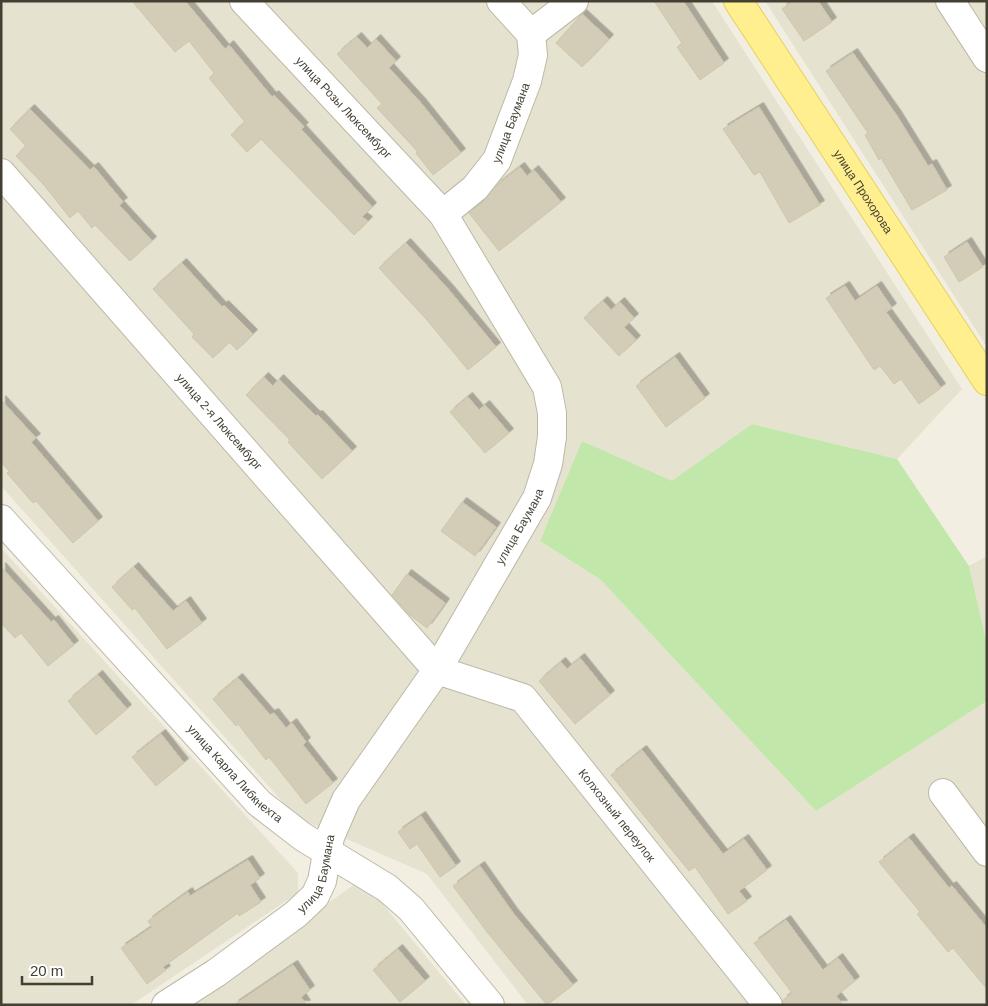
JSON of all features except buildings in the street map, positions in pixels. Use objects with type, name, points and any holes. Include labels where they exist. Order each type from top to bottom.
[{"type":"main road","name":"улица Прохорова","points":[[738,1],[987,381]]},
{"type":"street","name":"улица Розы Люксембург","points":[[244,1],[443,214]]},
{"type":"street","points":[[501,1],[531,34],[574,1]]},
{"type":"street","points":[[950,1],[987,58]]},
{"type":"street","name":"улица Баумана","points":[[166,1005],[216,973],[296,914],[315,896],[322,881],[336,818],[346,800],[437,670],[537,498],[548,464],[552,437],[552,413],[547,387],[443,214],[474,188],[497,160],[527,81],[533,55],[531,34]]},
{"type":"street","name":"улица 2-я Люксембург","points":[[1,173],[437,670]]},
{"type":"street","name":"улица Карла Либкнехта","points":[[1,519],[259,803],[327,854],[387,888],[411,910],[490,1005]]},
{"type":"street","name":"Колхозный переулок","points":[[437,670],[523,698],[768,1005]]},
{"type":"street","points":[[943,793],[987,852]]},
{"type":"shaded area","points":[[1,1],[712,1],[962,389],[897,459],[752,424],[672,482],[582,441],[540,541],[601,580],[816,811],[987,701],[987,1005],[528,1005],[427,874],[296,817],[1,486]]},
{"type":"shaded area","points":[[765,1],[987,1],[987,347]]},
{"type":"shaded area","points":[[1,548],[298,873],[298,893],[131,1005],[1,1005]]},
{"type":"shaded area","points":[[987,556],[987,644],[969,566]]},
{"type":"shaded area","points":[[362,879],[466,1005],[184,1005]]},
{"type":"green space","points":[[752,424],[897,459],[969,566],[987,644],[987,701],[816,811],[601,580],[540,541],[582,441],[672,481]]}]
